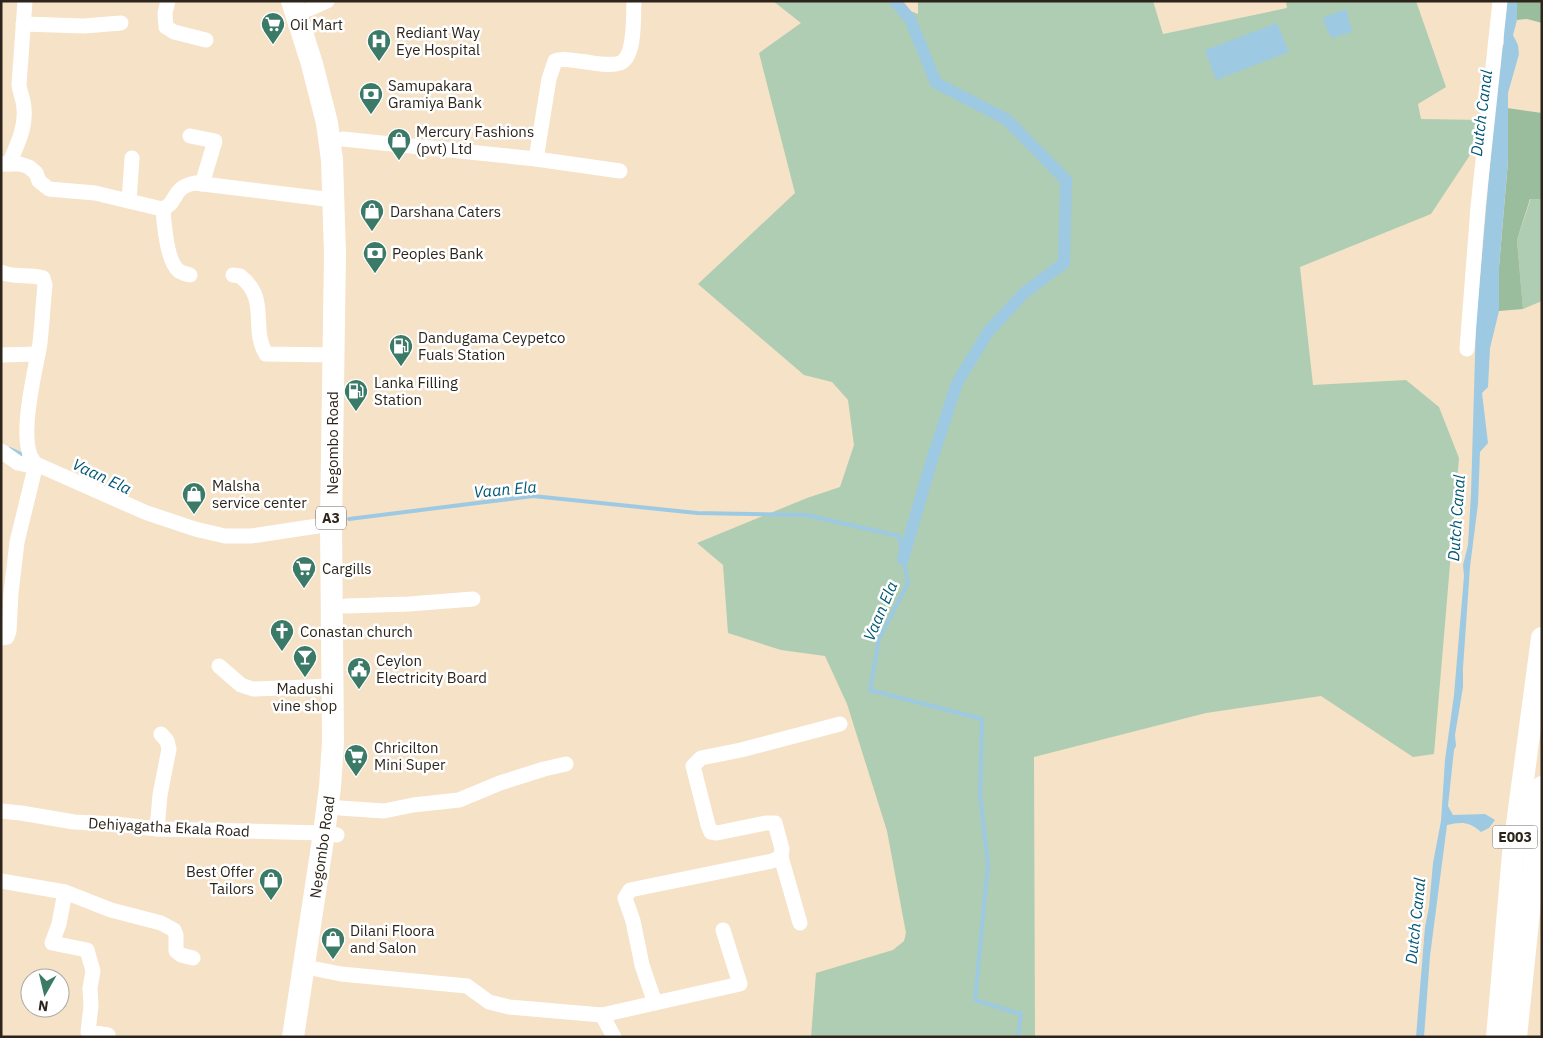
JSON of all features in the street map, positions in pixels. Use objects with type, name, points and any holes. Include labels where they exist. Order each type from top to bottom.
[{"type":"highway","name":"Negombo Road","points":[[293,1037],[331,834],[340,808],[346,744],[345,422],[347,218],[343,139],[323,52],[309,3]]},
{"type":"highway","name":"Negombo Road","points":[[306,1037],[316,969],[331,834],[330,787],[333,742],[333,686],[331,524],[335,253],[332,160],[327,123],[312,64],[309,3]]},
{"type":"highway","name":"E003","points":[[1497,1037],[1513,854],[1542,638]]},
{"type":"highway","name":"E003","points":[[1516,1037],[1542,787]]},
{"type":"street","points":[[25,1],[19,85],[23,100],[24,119],[18,141],[5,164],[20,164],[29,167],[36,173],[39,181],[49,189],[95,193],[163,209],[168,207],[178,191],[185,185],[195,183],[333,200]]},
{"type":"street","points":[[168,1],[165,13],[166,27],[174,32],[206,40]]},
{"type":"street","points":[[536,160],[549,79],[555,61],[564,59],[609,64],[620,63],[625,60],[632,48],[634,1]]},
{"type":"street","points":[[1468,349],[1478,207],[1500,1]]},
{"type":"street","points":[[23,24],[84,26],[121,23]]},
{"type":"street","points":[[190,136],[215,141],[202,184]]},
{"type":"street","points":[[343,139],[620,171]]},
{"type":"street","points":[[129,201],[132,158]]},
{"type":"street","points":[[163,209],[172,263],[179,271],[190,275]]},
{"type":"street","points":[[1,272],[43,278],[45,286],[38,354],[28,414],[27,444],[36,466],[18,542],[11,593],[9,632],[6,637],[1,638]]},
{"type":"street","points":[[234,275],[240,276],[252,287],[258,308],[260,344],[266,354],[333,355]]},
{"type":"street","points":[[1,355],[38,354]]},
{"type":"street","points":[[1,451],[18,463],[36,466],[147,513],[195,529],[225,536],[251,536],[331,524]]},
{"type":"street","points":[[346,606],[473,599]]},
{"type":"street","points":[[219,666],[241,685],[254,689],[333,686]]},
{"type":"street","points":[[800,923],[780,857],[782,849],[775,823],[766,823],[717,834],[711,832],[692,766],[701,758],[741,750],[840,724]]},
{"type":"street","points":[[157,829],[160,795],[169,749],[167,741],[161,734]]},
{"type":"street","points":[[340,808],[384,811],[413,804],[459,800],[500,783],[566,764]]},
{"type":"street","name":"Dehiyagatha Ekala Road","points":[[1,811],[74,822],[116,824],[157,829],[331,834]]},
{"type":"street","points":[[655,1003],[642,965],[633,921],[625,898],[630,890],[763,863],[780,857]]},
{"type":"street","points":[[1,881],[65,892],[111,910],[161,923],[174,930],[176,935],[176,951],[180,955],[194,958]]},
{"type":"street","points":[[65,892],[59,924],[52,943],[87,950],[93,971],[90,988],[91,1006],[88,1032],[108,1035]]},
{"type":"street","points":[[316,969],[340,974],[467,986],[489,1002],[510,1007],[602,1015],[740,984],[723,930]]},
{"type":"street","points":[[602,1015],[614,1037]]},
{"type":"green space","points":[[773,1],[886,1],[918,14],[918,1],[1153,1],[1163,34],[1287,8],[1286,1],[1416,1],[1446,87],[1418,104],[1421,119],[1483,120],[1472,152],[1431,214],[1300,267],[1313,385],[1406,380],[1439,407],[1459,458],[1434,754],[1413,757],[1321,696],[1206,713],[1034,757],[1035,1037],[811,1037],[816,973],[893,950],[904,941],[906,933],[887,831],[847,704],[825,656],[781,650],[728,633],[723,565],[697,543],[807,498],[840,487],[854,445],[848,400],[832,382],[804,375],[698,284],[795,193],[759,53],[801,23]]},
{"type":"green space","points":[[1517,1],[1542,1],[1542,23],[1527,19],[1517,20]]},
{"type":"green space","points":[[1507,108],[1542,113],[1542,199],[1530,199],[1517,240],[1523,309],[1499,311],[1499,267],[1508,161]]},
{"type":"green space","points":[[1531,198],[1542,199],[1542,301],[1523,309],[1517,240]]},
{"type":"water","points":[[1505,1],[1517,1],[1517,20],[1513,35],[1518,45],[1519,54],[1508,93],[1508,161],[1499,267],[1499,311],[1490,348],[1488,387],[1482,393],[1488,443],[1480,452],[1478,504],[1470,567],[1463,687],[1455,735],[1456,746],[1448,806],[1453,815],[1485,814],[1495,820],[1489,828],[1481,832],[1465,823],[1447,825],[1430,956],[1424,1037],[1416,1037],[1425,927],[1433,863],[1441,821],[1445,760],[1454,695],[1464,576],[1463,565],[1468,545],[1476,322],[1497,85],[1501,63],[1497,51],[1504,44]]},
{"type":"water","points":[[1346,9],[1352,32],[1331,38],[1322,18]]},
{"type":"water","points":[[1277,23],[1289,52],[1216,80],[1205,50]]},
{"type":"waterway","points":[[895,1],[910,19],[936,83],[1006,119],[1066,180],[1064,263],[1024,293],[988,332],[957,383],[903,559]]},
{"type":"waterway","name":"Vaan Ela","points":[[10,449],[21,454]]},
{"type":"waterway","name":"Vaan Ela","points":[[349,519],[533,496],[697,513],[806,515],[899,536],[908,583],[879,639],[870,690],[982,719],[980,795],[988,864],[975,1000],[1021,1014],[1018,1037]]},
{"type":"place","name":"Oil Mart","points":[[273,45]]},
{"type":"place","name":"Rediant Way Eye Hospital","points":[[379,62]]},
{"type":"place","name":"Samupakara Gramiya Bank","points":[[371,115]]},
{"type":"place","name":"Mercury Fashions (pvt) Ltd","points":[[399,161]]},
{"type":"place","name":"Darshana Caters","points":[[372,232]]},
{"type":"place","name":"Peoples Bank","points":[[375,274]]},
{"type":"place","name":"Dandugama Ceypetco Fuals Station","points":[[401,367]]},
{"type":"place","name":"Lanka Filling Station","points":[[356,412]]},
{"type":"place","name":"Malsha service center","points":[[194,515]]},
{"type":"place","name":"Cargills","points":[[304,589]]},
{"type":"place","name":"Conastan church","points":[[282,652]]},
{"type":"place","name":"Madushi vine shop","points":[[305,678]]},
{"type":"place","name":"Ceylon Electricity Board","points":[[359,690]]},
{"type":"place","name":"Chricilton Mini Super","points":[[356,777]]},
{"type":"place","name":"Best Offer Tailors","points":[[271,901]]},
{"type":"place","name":"Dilani Floora and Salon","points":[[333,960]]},
{"type":"water label","name":"Dutch Canal","points":[[1481,113]]},
{"type":"water label","name":"Dutch Canal","points":[[1456,518]]},
{"type":"water label","name":"Dutch Canal","points":[[1415,921]]}]
